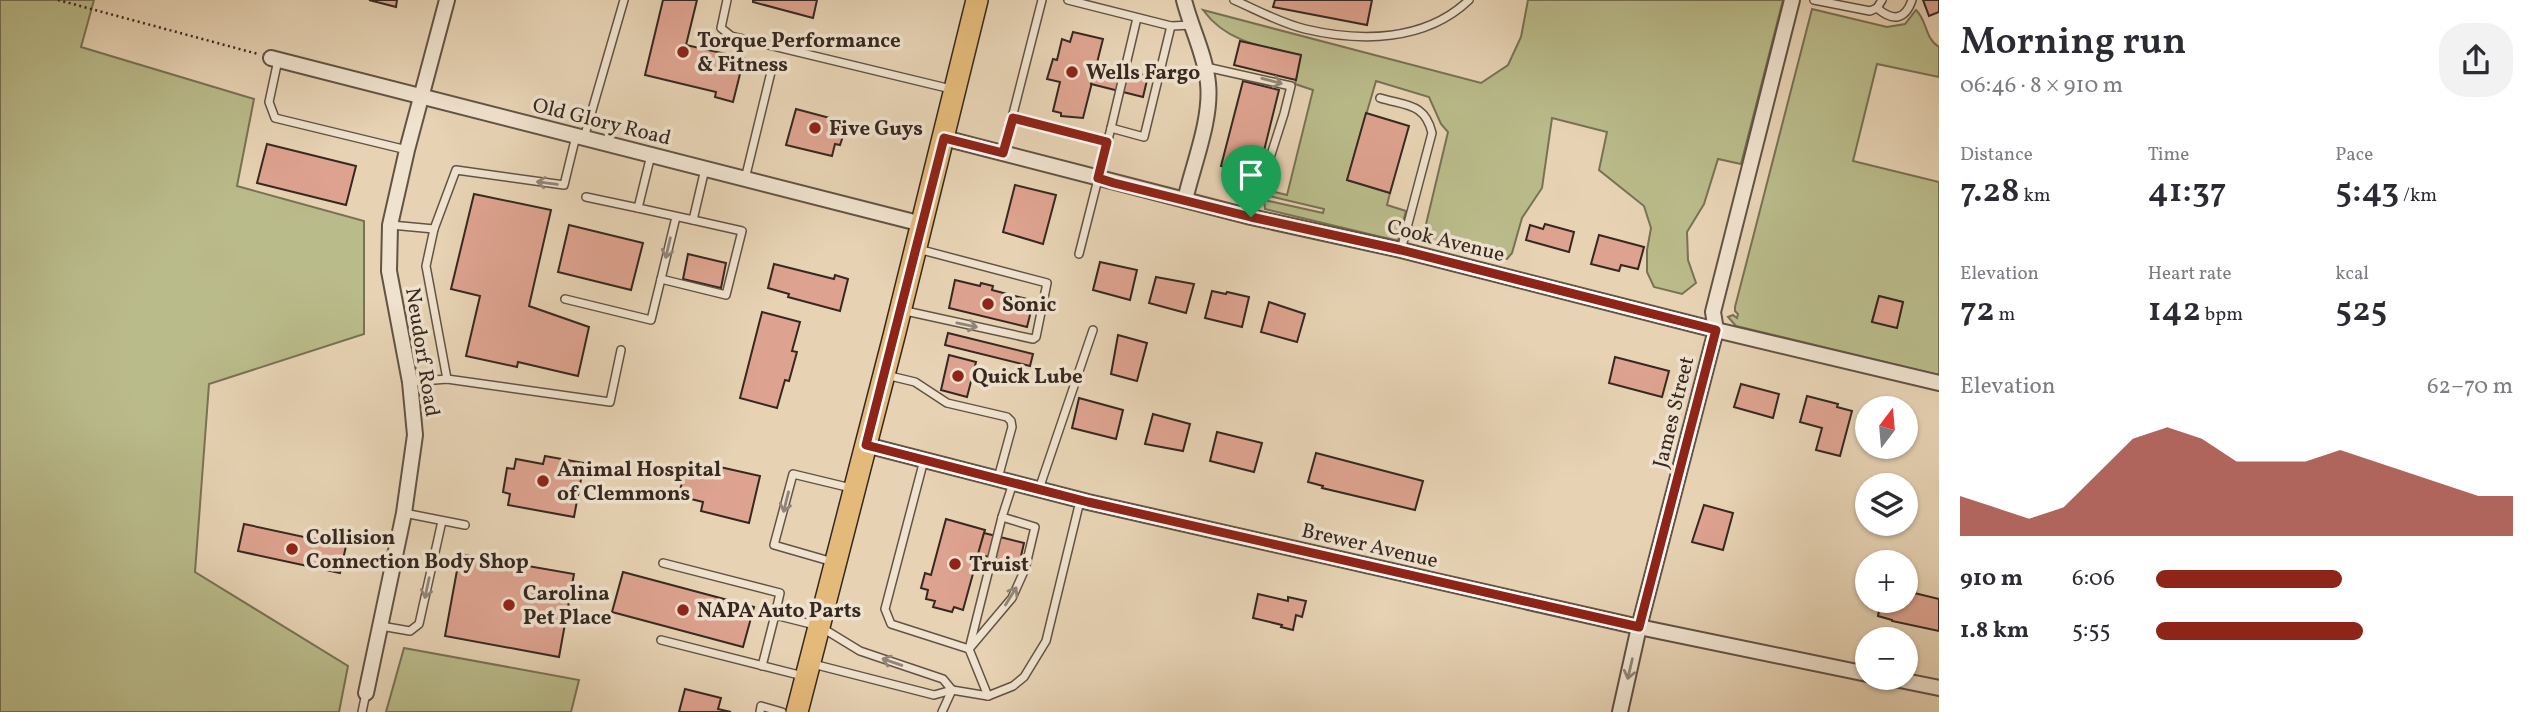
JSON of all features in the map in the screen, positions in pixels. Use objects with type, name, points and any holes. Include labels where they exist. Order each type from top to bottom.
[{"type":"main road","points":[[797,712],[901,310],[977,0]]},
{"type":"street","name":"Neudorf Road","points":[[366,693],[404,513],[415,435],[410,382],[389,271],[390,225],[447,0]]},
{"type":"street","points":[[1184,0],[1205,67],[1209,94],[1185,200]]},
{"type":"street","name":"James Street","points":[[1620,712],[1639,627],[1716,330],[1713,312],[1792,0]]},
{"type":"street","name":"Old Glory Road","points":[[275,59],[922,223]]},
{"type":"street","name":"Cook Avenue","points":[[944,138],[1251,217],[1401,250],[1939,383]]},
{"type":"street","name":"Brewer Avenue","points":[[866,445],[1081,500],[1639,627],[1855,672]]},
{"type":"street","points":[[1918,684],[1939,688]]},
{"type":"lane","points":[[447,379],[426,267],[434,229],[456,170],[564,185],[624,0]]},
{"type":"lane","points":[[727,0],[721,28],[731,36],[956,90]]},
{"type":"lane","points":[[1003,153],[1042,0]]},
{"type":"lane","points":[[1068,0],[1171,26],[1192,25]]},
{"type":"lane","points":[[1234,0],[1304,29],[1359,37],[1396,35],[1428,26],[1469,0]]},
{"type":"lane","points":[[1814,0],[1870,12],[1877,8],[1882,0]]},
{"type":"lane","points":[[1877,8],[1886,16],[1898,17],[1905,13],[1912,0]]},
{"type":"lane","points":[[1079,254],[1137,18]]},
{"type":"lane","points":[[1111,128],[1144,137],[1171,26]]},
{"type":"lane","points":[[275,59],[269,102],[275,118],[407,150]]},
{"type":"lane","points":[[1205,67],[1291,86],[1251,217]]},
{"type":"lane","points":[[745,178],[772,68]]},
{"type":"lane","points":[[1380,98],[1422,110],[1429,118],[1433,133],[1401,250]]},
{"type":"lane","points":[[1013,118],[1107,142]]},
{"type":"lane","points":[[638,208],[651,155]]},
{"type":"lane","points":[[693,220],[705,169]]},
{"type":"lane","points":[[586,197],[742,231],[726,295],[661,279]]},
{"type":"lane","points":[[565,299],[651,320],[676,216]]},
{"type":"lane","points":[[390,225],[434,229]]},
{"type":"lane","points":[[901,310],[1033,340],[1036,337],[1047,284],[916,249]]},
{"type":"lane","points":[[1039,490],[1093,330]]},
{"type":"lane","points":[[410,382],[447,379],[610,402],[621,351]]},
{"type":"lane","points":[[884,374],[915,382],[947,403],[1007,417],[1012,427],[998,479]]},
{"type":"lane","points":[[924,460],[884,609],[891,625],[968,649]]},
{"type":"lane","points":[[836,563],[774,545],[780,521],[793,474],[855,489]]},
{"type":"lane","points":[[988,696],[968,649],[1013,483]]},
{"type":"lane","points":[[661,640],[762,666],[807,670],[933,695],[952,690],[988,696],[1013,686],[1024,677],[1046,640],[1081,500]]},
{"type":"lane","points":[[404,513],[466,525]]},
{"type":"lane","points":[[968,649],[1012,598],[1025,569],[1035,527],[1002,517]]},
{"type":"lane","points":[[381,626],[410,631],[419,624],[442,521]]},
{"type":"lane","points":[[663,563],[780,593],[762,666]]},
{"type":"lane","points":[[775,615],[819,626],[860,651],[943,679],[952,690]]},
{"type":"lane","points":[[942,712],[952,690]]},
{"type":"lane","name":"Neudorf Road","points":[[362,712],[366,693]]},
{"type":"lane","points":[[760,712],[761,706],[782,712]]},
{"type":"path","points":[[58,0],[275,59]]},
{"type":"green space","points":[[0,0],[94,0],[81,47],[254,99],[237,186],[364,221],[364,334],[209,384],[195,572],[348,666],[339,712],[0,712]]},
{"type":"green space","points":[[1528,0],[1783,0],[1741,164],[1718,159],[1704,204],[1687,232],[1688,260],[1696,283],[1682,294],[1654,287],[1647,272],[1651,228],[1644,206],[1599,170],[1607,132],[1552,118],[1542,188],[1522,218],[1512,253],[1507,259],[1422,241],[1448,132],[1441,124],[1429,97],[1376,81],[1347,180],[1390,193],[1387,205],[1406,211],[1398,241],[1265,209],[1264,200],[1323,213],[1324,209],[1265,195],[1271,191],[1287,195],[1313,90],[1295,84],[1301,55],[1260,46],[1235,37],[1223,30],[1203,10],[1481,83],[1508,65],[1521,37]]},
{"type":"green space","points":[[1812,9],[1887,27],[1905,24],[1916,10],[1934,44],[1939,47],[1939,77],[1877,64],[1853,161],[1939,182],[1939,375],[1736,326],[1728,317],[1733,315],[1737,318],[1735,307]],"holes":[[[1879,296],[1903,302],[1897,327],[1872,321]]]},
{"type":"green space","points":[[404,648],[579,680],[571,712],[386,712]]},
{"type":"building","points":[[369,0],[397,0],[396,7]]},
{"type":"building","name":"Torque Performance & Fitness","points":[[663,0],[697,0],[686,45],[744,58],[733,102],[715,97],[716,92],[645,75]]},
{"type":"building","points":[[753,0],[817,0],[813,18]]},
{"type":"building","points":[[1275,0],[1372,0],[1367,25],[1273,7]]},
{"type":"building","points":[[1923,0],[1939,0],[1939,12],[1929,16]]},
{"type":"building","name":"Wells Fargo","points":[[1073,32],[1103,39],[1083,118],[1061,116],[1061,113],[1053,111],[1060,82],[1047,79],[1053,59],[1057,60],[1062,39],[1070,42]]},
{"type":"building","points":[[1240,41],[1301,55],[1296,80],[1234,65]]},
{"type":"building","points":[[1096,64],[1148,76],[1143,97],[1091,84]]},
{"type":"building","points":[[1243,81],[1279,90],[1258,175],[1221,166]]},
{"type":"building","name":"Five Guys","points":[[796,109],[841,121],[837,134],[843,136],[840,145],[835,144],[832,156],[786,145]]},
{"type":"building","points":[[1366,113],[1409,126],[1390,193],[1347,180]]},
{"type":"building","points":[[267,144],[356,166],[346,205],[257,183]]},
{"type":"building","points":[[1015,185],[1056,195],[1043,244],[1003,232]]},
{"type":"building","points":[[474,194],[551,210],[529,306],[589,327],[578,376],[518,362],[517,367],[466,356],[480,296],[451,289]]},
{"type":"building","points":[[1545,224],[1574,232],[1569,252],[1526,240],[1530,225],[1543,229]]},
{"type":"building","points":[[569,225],[643,243],[631,290],[558,272]]},
{"type":"building","points":[[1599,235],[1644,247],[1638,269],[1621,265],[1619,271],[1591,264]]},
{"type":"building","points":[[688,254],[726,263],[721,288],[683,279]]},
{"type":"building","points":[[1100,262],[1137,270],[1130,300],[1093,290]]},
{"type":"building","points":[[774,264],[834,279],[835,275],[848,279],[840,311],[788,297],[789,294],[768,288]]},
{"type":"building","points":[[1156,277],[1194,284],[1186,313],[1149,303]]},
{"type":"building","name":"Sonic","points":[[955,280],[993,286],[992,290],[1027,299],[1025,309],[1031,311],[1027,327],[949,308]]},
{"type":"building","points":[[1212,291],[1249,297],[1242,327],[1205,318]]},
{"type":"building","points":[[1879,296],[1903,302],[1897,328],[1872,322]]},
{"type":"building","points":[[1269,302],[1305,314],[1297,342],[1261,332]]},
{"type":"building","points":[[762,312],[800,322],[792,351],[797,352],[789,381],[785,380],[777,408],[740,398]]},
{"type":"building","points":[[948,333],[1033,354],[1030,366],[945,345]]},
{"type":"building","points":[[1118,335],[1147,343],[1137,381],[1111,374]]},
{"type":"building","name":"Quick Lube","points":[[949,355],[976,362],[967,397],[941,390]]},
{"type":"building","points":[[1615,357],[1669,371],[1662,397],[1609,383]]},
{"type":"building","points":[[1741,384],[1779,394],[1773,418],[1734,407]]},
{"type":"building","points":[[1807,396],[1838,404],[1837,407],[1852,411],[1840,456],[1816,450],[1822,428],[1800,422]]},
{"type":"building","points":[[1079,398],[1123,410],[1116,439],[1072,428]]},
{"type":"building","points":[[1153,414],[1190,424],[1183,451],[1145,444]]},
{"type":"building","points":[[1217,432],[1262,443],[1254,472],[1210,461]]},
{"type":"building","points":[[1316,453],[1423,481],[1415,510],[1322,488],[1323,486],[1308,482]]},
{"type":"building","name":"Animal Hospital of Clemmons","points":[[545,456],[584,463],[574,517],[508,505],[510,494],[503,492],[507,468],[514,469],[516,459],[543,464]]},
{"type":"building","points":[[711,465],[760,476],[749,523],[701,511],[703,502],[679,496],[684,472],[708,476]]},
{"type":"building","points":[[1704,505],[1733,513],[1723,550],[1692,542]]},
{"type":"building","name":"Truist","points":[[946,519],[985,530],[963,610],[954,607],[952,612],[933,607],[935,601],[926,599],[928,590],[921,588],[925,573],[931,575]]},
{"type":"building","name":"Collision Connection Body Shop","points":[[244,524],[346,546],[340,573],[238,551]]},
{"type":"building","points":[[984,533],[1024,543],[1019,565],[978,554]]},
{"type":"building","name":"Carolina Pet Place","points":[[460,554],[574,574],[559,657],[445,636]]},
{"type":"building","name":"NAPA Auto Parts","points":[[623,572],[754,607],[743,647],[612,612]]},
{"type":"building","points":[[1258,594],[1288,601],[1288,597],[1306,601],[1302,617],[1296,615],[1293,630],[1253,618]]},
{"type":"building","points":[[1918,594],[1939,599],[1939,631],[1878,616],[1879,613],[1918,613]]},
{"type":"building","points":[[685,689],[721,698],[718,709],[731,712],[679,712]]},
{"type":"place","name":"Torque Performance & Fitness","points":[[683,52]]},
{"type":"place","name":"Wells Fargo","points":[[1072,72]]},
{"type":"place","name":"Five Guys","points":[[815,128]]},
{"type":"place","name":"Sonic","points":[[988,304]]},
{"type":"place","name":"Quick Lube","points":[[958,376]]},
{"type":"place","name":"Animal Hospital of Clemmons","points":[[543,481]]},
{"type":"place","name":"Collision Connection Body Shop","points":[[292,549]]},
{"type":"place","name":"Truist","points":[[955,564]]},
{"type":"place","name":"Carolina Pet Place","points":[[509,605]]},
{"type":"place","name":"NAPA Auto Parts","points":[[683,610]]},
{"type":"route","points":[[1013,118],[1107,142],[1098,178],[1251,217],[1401,250],[1716,330],[1639,627],[1088,502],[866,445],[944,138],[1003,153],[1013,118]]}]
